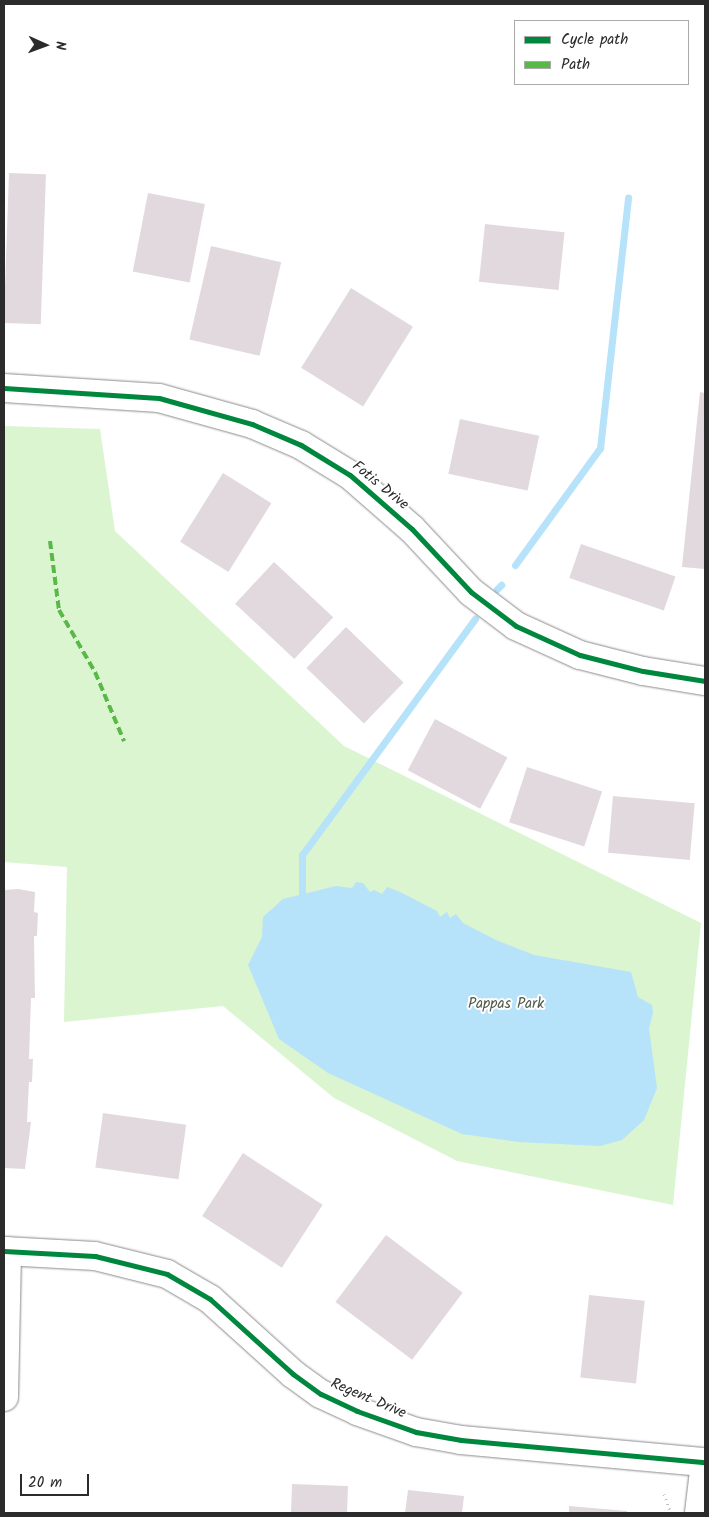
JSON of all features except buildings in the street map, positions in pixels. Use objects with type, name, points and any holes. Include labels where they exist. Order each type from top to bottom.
[{"type":"street","name":"Fotis Drive","points":[[4,388],[159,398],[252,424],[301,445],[350,475],[412,529],[471,592],[516,626],[580,655],[643,671],[705,681]]},
{"type":"street","points":[[4,1397],[5,1251]]},
{"type":"street","name":"Regent Drive","points":[[5,1251],[95,1256],[166,1274],[210,1299],[293,1374],[322,1394],[357,1411],[416,1432],[461,1440],[705,1463]]},
{"type":"street","points":[[700,1513],[705,1463]]},
{"type":"path","points":[[664,1494],[671,1513]]},
{"type":"green space","name":"Pappas Park","points":[[4,426],[100,429],[115,531],[344,746],[701,923],[673,1205],[457,1161],[334,1098],[223,1006],[64,1022],[67,867],[4,862]]},
{"type":"water","points":[[356,882],[363,883],[370,892],[374,890],[382,894],[387,887],[400,892],[437,911],[440,917],[447,912],[450,918],[456,914],[463,923],[496,940],[534,955],[631,972],[638,997],[652,1005],[653,1013],[649,1028],[657,1088],[644,1120],[622,1140],[600,1146],[519,1142],[462,1134],[328,1073],[279,1039],[248,965],[262,937],[263,917],[283,899],[336,886],[352,888]]},
{"type":"waterway","points":[[515,565],[600,448],[628,198]]},
{"type":"waterway","points":[[497,589],[501,585]]},
{"type":"waterway","points":[[302,895],[302,855],[475,619]]},
{"type":"marked path","points":[[50,541],[59,610],[95,672],[124,741]]},
{"type":"cycle path","points":[[4,388],[159,398],[252,424],[301,445],[350,475],[412,529],[471,592],[516,626],[580,655],[643,671],[705,681]]},
{"type":"cycle path","points":[[4,1251],[95,1256],[167,1274],[210,1299],[293,1374],[321,1394],[357,1411],[416,1432],[461,1440],[705,1462]]}]
